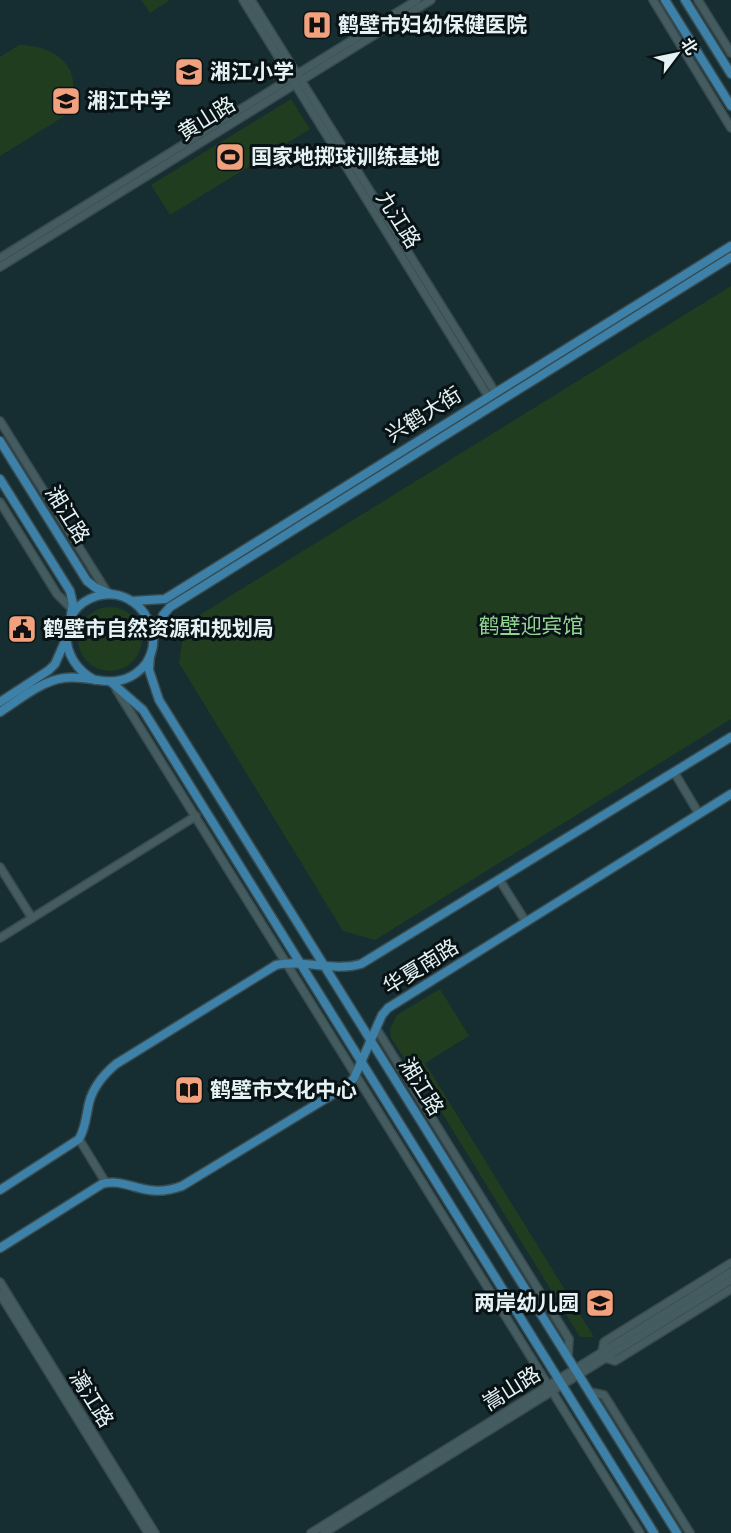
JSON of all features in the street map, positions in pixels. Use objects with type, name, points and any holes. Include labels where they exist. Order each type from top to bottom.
[{"type":"main road","points":[[665,0],[731,106]]},
{"type":"main road","points":[[685,0],[731,74]]},
{"type":"main road","name":"兴鹤大街","points":[[132,601],[165,599],[731,246]]},
{"type":"main road","name":"兴鹤大街","points":[[154,637],[163,615],[170,607],[731,257]]},
{"type":"main road","name":"湘江路","points":[[0,441],[87,581],[96,588],[111,593]]},
{"type":"main road","name":"湘江路","points":[[0,479],[70,591],[73,604],[70,619]]},
{"type":"main road","points":[[0,702],[55,664],[66,639],[70,619],[88,600],[111,593],[132,601],[146,614],[152,625],[154,637],[150,656],[134,676],[111,682],[76,677],[54,680],[0,712]]},
{"type":"main road","points":[[66,639],[68,652],[74,664],[95,680]]},
{"type":"main road","name":"湘江路","points":[[150,656],[149,670],[159,700],[677,1533]]},
{"type":"main road","name":"湘江路","points":[[111,682],[143,710],[654,1533]]},
{"type":"main road","name":"华夏南路","points":[[79,1140],[94,1090],[107,1071],[276,965],[346,967],[361,964],[731,737]]},
{"type":"main road","name":"华夏南路","points":[[106,1183],[121,1183],[152,1191],[166,1191],[182,1186],[348,1085],[355,1075],[382,1015],[388,1008],[731,794]]},
{"type":"main road","points":[[0,1190],[79,1140]]},
{"type":"main road","points":[[0,1248],[106,1183]]},
{"type":"street","name":"九江路","points":[[243,0],[296,79]]},
{"type":"street","name":"九江路","points":[[251,0],[296,79],[491,394]]},
{"type":"street","name":"黄山路","points":[[0,267],[417,0]]},
{"type":"street","name":"黄山路","points":[[0,258],[431,0]]},
{"type":"street","points":[[653,0],[731,128]]},
{"type":"street","points":[[698,0],[731,53]]},
{"type":"street","points":[[0,421],[111,593]]},
{"type":"street","points":[[0,502],[57,594],[72,609]]},
{"type":"street","points":[[111,682],[640,1533]]},
{"type":"street","points":[[674,772],[699,814]]},
{"type":"street","points":[[0,938],[196,816]]},
{"type":"street","points":[[0,867],[32,918]]},
{"type":"street","points":[[499,879],[526,922]]},
{"type":"street","points":[[376,1028],[569,1340],[568,1357]]},
{"type":"street","points":[[79,1140],[106,1183]]},
{"type":"street","points":[[731,1263],[604,1342],[604,1355],[615,1361],[731,1289]]},
{"type":"street","name":"嵩山路","points":[[311,1533],[577,1372],[731,1272]]},
{"type":"street","name":"嵩山路","points":[[604,1355],[731,1280]]},
{"type":"street","name":"漓江路","points":[[0,1282],[155,1533]]},
{"type":"street","name":"漓江路","points":[[0,1294],[148,1533]]},
{"type":"street","name":"嵩山路","points":[[324,1533],[550,1388]]},
{"type":"street","points":[[590,1392],[604,1395],[690,1533]]},
{"type":"green space","points":[[141,0],[170,0],[150,13]]},
{"type":"green space","points":[[19,45],[46,50],[57,55],[65,63],[71,72],[73,83],[65,110],[68,114],[0,156],[0,57]]},
{"type":"green space","name":"国家地掷球训练基地","points":[[291,99],[310,129],[170,215],[151,185]]},
{"type":"green space","name":"鹤壁迎宾馆","points":[[731,286],[731,719],[375,940],[343,931],[179,663],[185,624]]},
{"type":"green space","points":[[110,607],[128,613],[136,621],[142,639],[136,657],[128,665],[110,671],[92,665],[84,657],[78,639],[84,621],[92,613]]},
{"type":"green space","points":[[440,989],[469,1036],[425,1063],[594,1337],[580,1337],[415,1069],[412,1071],[391,1038],[390,1029],[397,1015]]},
{"type":"place","name":"鹤壁市妇幼保健医院","points":[[317,25]]},
{"type":"place","name":"湘江小学","points":[[189,72]]},
{"type":"place","name":"湘江中学","points":[[66,101]]},
{"type":"place","name":"国家地掷球训练基地","points":[[230,157]]},
{"type":"place","name":"鹤壁市自然资源和规划局","points":[[22,629]]},
{"type":"place","name":"鹤壁市文化中心","points":[[189,1090]]},
{"type":"place","name":"两岸幼儿园","points":[[600,1303]]}]
